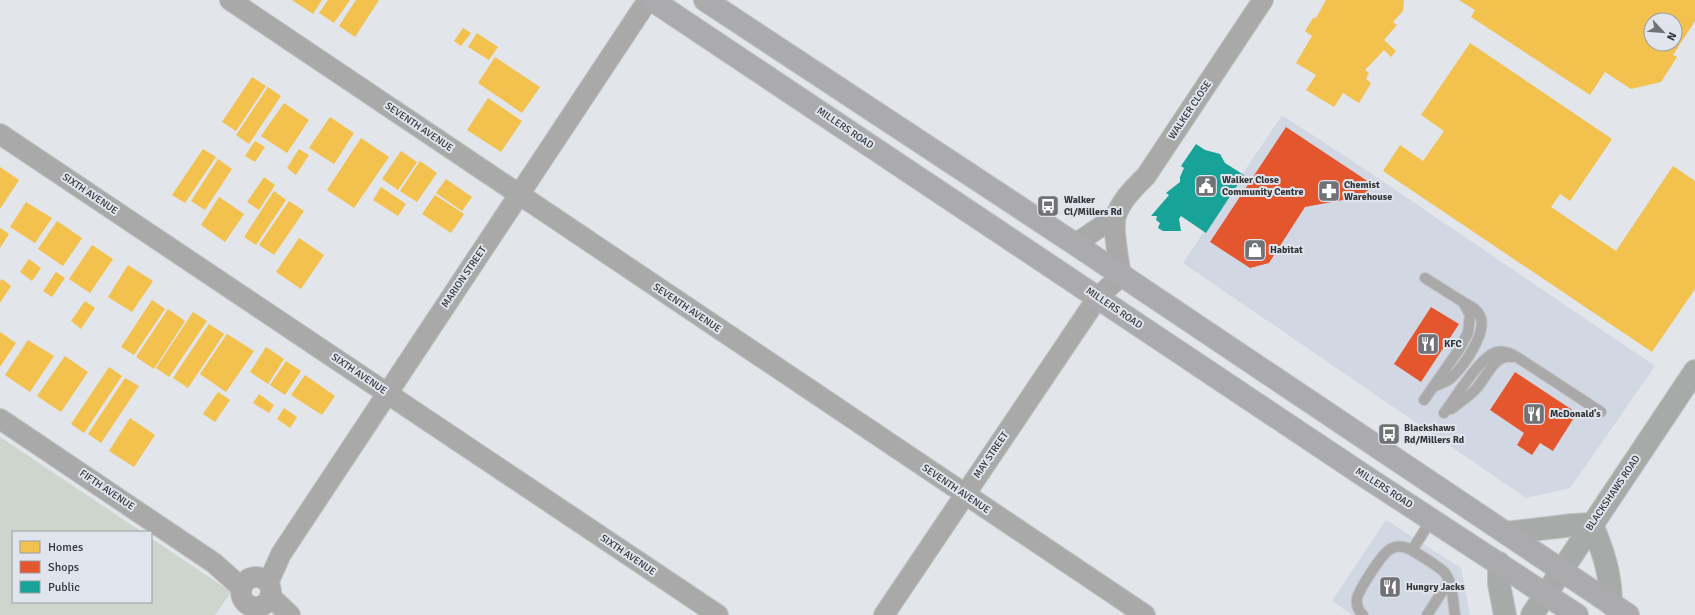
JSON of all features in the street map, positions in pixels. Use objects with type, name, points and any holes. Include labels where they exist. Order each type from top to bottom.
[{"type":"main road","name":"MILLERS ROAD","points":[[652,0],[1577,615]]},
{"type":"main road","points":[[705,0],[1075,244],[1619,609]]},
{"type":"main road","name":"BLACKSHAWS ROAD","points":[[1532,615],[1695,371]]},
{"type":"main road","points":[[1506,534],[1573,525],[1592,524],[1606,562],[1611,585],[1619,609]]},
{"type":"main road","points":[[1499,563],[1499,584],[1505,615]]},
{"type":"street","name":"SEVENTH AVENUE","points":[[230,0],[1145,615]]},
{"type":"street","name":"MARION STREET","points":[[253,596],[648,0]]},
{"type":"street","name":"WALKER CLOSE","points":[[1075,244],[1115,217],[1121,205],[1133,189],[1146,176],[1263,0]]},
{"type":"street","name":"SIXTH AVENUE","points":[[0,134],[718,615]]},
{"type":"street","points":[[1113,270],[1115,217]]},
{"type":"street","name":"MAY STREET","points":[[884,615],[1098,296],[1113,270]]},
{"type":"street","name":"FIFTH AVENUE","points":[[0,419],[214,563],[253,596],[290,615]]},
{"type":"lane","points":[[1424,400],[1458,351],[1468,332],[1470,315],[1464,302],[1425,278]]},
{"type":"lane","points":[[1444,413],[1469,378],[1485,359],[1496,352],[1509,352],[1601,412]]},
{"type":"lane","points":[[1412,550],[1432,519]]},
{"type":"lane","points":[[1363,615],[1358,608],[1358,595],[1384,554],[1389,549],[1396,547],[1404,547],[1412,550],[1445,573],[1449,581],[1455,615]]},
{"type":"lane","points":[[1427,615],[1449,581]]},
{"type":"shaded area","points":[[1282,115],[1366,170],[1655,366],[1570,488],[1526,498],[1183,263]]},
{"type":"shaded area","points":[[0,437],[141,531],[12,531],[12,603],[152,603],[152,539],[231,592],[215,615],[0,615]]},
{"type":"shaded area","points":[[1386,520],[1461,568],[1470,615],[1352,615],[1332,601]]},
{"type":"building: Homes","points":[[292,0],[322,0],[313,14]]},
{"type":"building: Homes","points":[[328,0],[350,0],[334,23],[319,13]]},
{"type":"building: Homes","points":[[356,0],[379,0],[355,37],[339,26]]},
{"type":"building: Homes","points":[[1326,0],[1404,0],[1403,11],[1393,22],[1397,25],[1384,40],[1396,51],[1391,57],[1384,50],[1365,70],[1369,73],[1366,79],[1371,83],[1359,103],[1343,93],[1334,107],[1306,90],[1316,75],[1296,63],[1312,36],[1305,31],[1313,18],[1316,18]]},
{"type":"building: Homes","points":[[1459,0],[1695,0],[1695,21],[1683,40],[1683,12],[1643,12],[1643,52],[1675,52],[1673,55],[1677,57],[1661,82],[1631,89],[1605,72],[1590,95],[1471,17],[1475,10]]},
{"type":"building: Homes","points":[[463,28],[471,33],[461,46],[454,41]]},
{"type":"building: Homes","points":[[477,33],[498,47],[489,60],[468,47]]},
{"type":"building: Homes","points":[[1470,43],[1612,139],[1570,201],[1560,194],[1551,207],[1616,251],[1673,166],[1695,181],[1695,289],[1652,352],[1383,171],[1400,145],[1423,161],[1444,131],[1421,115]]},
{"type":"building: Homes","points":[[495,57],[540,87],[522,113],[478,83]]},
{"type":"building: Homes","points":[[252,77],[266,86],[236,131],[222,122]]},
{"type":"building: Homes","points":[[268,87],[281,96],[249,144],[236,135]]},
{"type":"building: Homes","points":[[488,98],[522,121],[501,152],[467,130]]},
{"type":"building: Homes","points":[[284,103],[309,120],[287,153],[261,136]]},
{"type":"building: Homes","points":[[330,117],[354,133],[334,164],[309,148]]},
{"type":"building: Homes","points":[[361,138],[389,157],[354,208],[327,190]]},
{"type":"building: Homes","points":[[255,141],[265,147],[255,162],[245,156]]},
{"type":"building: Homes","points":[[203,149],[216,157],[185,203],[172,195]]},
{"type":"building: Homes","points":[[299,149],[309,155],[296,175],[287,168]]},
{"type":"building: Homes","points":[[401,151],[417,162],[398,190],[382,179]]},
{"type":"building: Homes","points":[[218,159],[232,169],[205,210],[191,201]]},
{"type":"building: Homes","points":[[420,161],[437,173],[417,202],[400,191]]},
{"type":"building: Homes","points":[[0,167],[19,180],[0,209]]},
{"type":"building: Homes","points":[[264,177],[275,185],[259,210],[247,202]]},
{"type":"building: Homes","points":[[446,179],[472,197],[462,211],[436,193]]},
{"type":"building: Homes","points":[[381,187],[406,204],[398,216],[373,200]]},
{"type":"building: Homes","points":[[274,191],[286,200],[256,245],[244,237]]},
{"type":"building: Homes","points":[[435,195],[464,214],[451,233],[422,214]]},
{"type":"building: Homes","points":[[219,197],[244,214],[225,242],[201,225]]},
{"type":"building: Homes","points":[[289,201],[304,211],[274,255],[259,245]]},
{"type":"building: Homes","points":[[26,202],[52,218],[35,243],[10,227]]},
{"type":"building: Homes","points":[[57,221],[82,238],[63,266],[38,249]]},
{"type":"building: Homes","points":[[0,228],[9,234],[0,248]]},
{"type":"building: Homes","points":[[299,238],[324,255],[301,289],[276,272]]},
{"type":"building: Homes","points":[[92,245],[113,259],[90,293],[69,279]]},
{"type":"building: Homes","points":[[29,259],[41,268],[32,281],[20,272]]},
{"type":"building: Homes","points":[[128,265],[153,281],[132,312],[108,297]]},
{"type":"building: Homes","points":[[56,272],[65,278],[52,297],[43,291]]},
{"type":"building: Homes","points":[[2,279],[11,286],[0,303],[0,281]]},
{"type":"building: Homes","points":[[152,300],[165,309],[134,355],[121,347]]},
{"type":"building: Homes","points":[[85,301],[95,308],[81,329],[71,321]]},
{"type":"building: Homes","points":[[168,309],[185,321],[154,369],[136,357]]},
{"type":"building: Homes","points":[[193,312],[207,321],[169,377],[156,368]]},
{"type":"building: Homes","points":[[209,324],[224,334],[188,388],[173,378]]},
{"type":"building: Homes","points":[[0,332],[16,343],[0,367]]},
{"type":"building: Homes","points":[[227,334],[254,351],[226,392],[200,374]]},
{"type":"building: Homes","points":[[28,340],[54,356],[30,392],[5,375]]},
{"type":"building: Homes","points":[[266,347],[284,359],[268,384],[250,372]]},
{"type":"building: Homes","points":[[65,356],[88,372],[61,412],[37,396]]},
{"type":"building: Homes","points":[[286,361],[301,371],[285,395],[270,385]]},
{"type":"building: Homes","points":[[109,367],[122,376],[84,433],[71,424]]},
{"type":"building: Homes","points":[[305,375],[335,396],[322,415],[291,395]]},
{"type":"building: Homes","points":[[125,378],[139,386],[101,443],[88,434]]},
{"type":"building: Homes","points":[[218,392],[230,400],[215,422],[203,414]]},
{"type":"building: Homes","points":[[259,394],[274,405],[269,413],[253,403]]},
{"type":"building: Homes","points":[[284,408],[297,417],[290,428],[277,419]]},
{"type":"building: Homes","points":[[130,418],[155,435],[134,467],[109,451]]},
{"type":"building: Shops","points":[[1286,127],[1372,184],[1364,196],[1305,207],[1269,263],[1250,268],[1210,242]]},
{"type":"building: Shops","points":[[1431,307],[1459,324],[1421,382],[1394,364]]},
{"type":"building: Shops","points":[[1515,372],[1577,413],[1553,451],[1540,443],[1532,455],[1517,445],[1524,433],[1490,410]]},
{"type":"building: Public","name":"Walker Close Community Centre","points":[[1196,144],[1205,150],[1220,154],[1225,163],[1244,175],[1206,233],[1181,216],[1179,219],[1181,231],[1163,231],[1158,228],[1160,223],[1156,220],[1157,216],[1151,216],[1169,195],[1166,193],[1180,182],[1180,177],[1184,168],[1181,166]]},
{"type":"place","name":"Walker Close Community Centre","points":[[1206,186]]},
{"type":"place","name":"Chemist Warehouse","points":[[1329,191]]},
{"type":"place","name":"Walker Cl/Millers Rd","points":[[1048,206]]},
{"type":"place","name":"Habitat","points":[[1255,250]]},
{"type":"place","name":"KFC","points":[[1428,344]]},
{"type":"place","name":"McDonald's","points":[[1534,414]]},
{"type":"place","name":"Blackshaws Rd/Millers Rd","points":[[1389,434]]},
{"type":"place","name":"Hungry Jacks","points":[[1390,587]]}]
